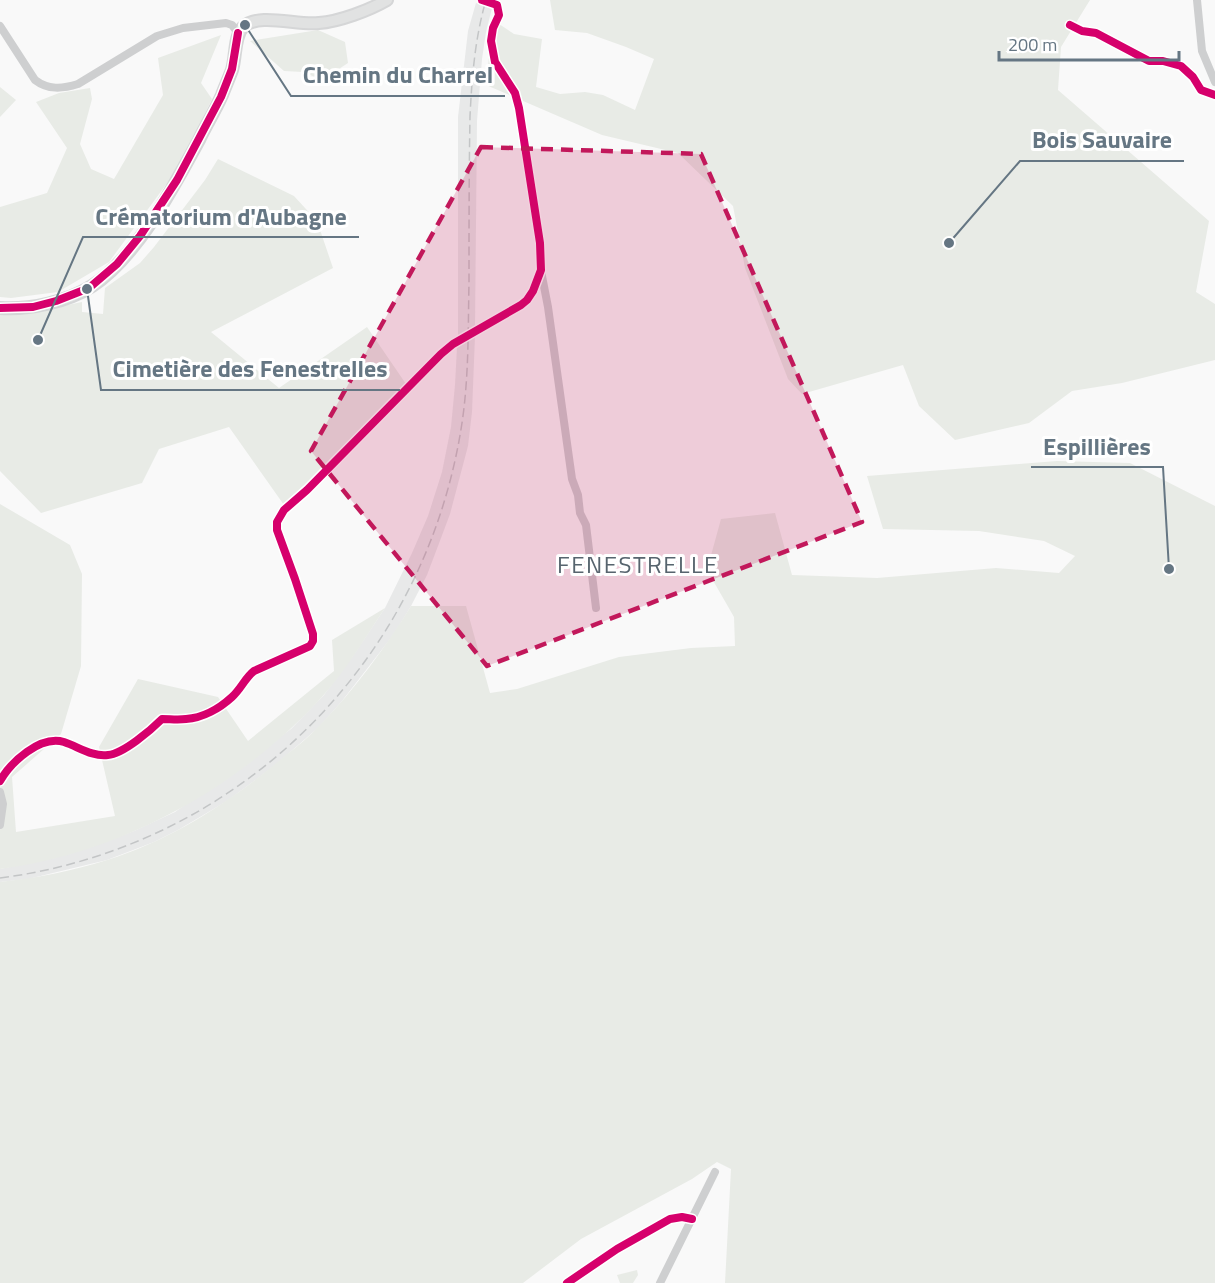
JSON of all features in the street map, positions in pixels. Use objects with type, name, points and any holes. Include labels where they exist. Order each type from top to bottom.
[{"type":"street","points":[[0,308],[33,307],[56,302],[89,288],[117,264],[140,236],[183,170],[221,97],[232,69],[238,33],[245,25],[255,20],[318,24],[361,12],[387,0]]},
{"type":"street","points":[[482,0],[497,6],[499,15],[493,28],[491,41],[495,62],[515,93],[519,108],[572,479],[578,495],[579,513],[586,525],[596,608]]},
{"type":"street","points":[[1197,0],[1203,51],[1215,82]]},
{"type":"street","points":[[0,27],[35,80],[40,84],[56,88],[78,84],[157,36],[183,28],[226,23],[238,33]]},
{"type":"street","points":[[1070,25],[1082,31],[1096,33],[1149,61],[1162,61],[1181,66],[1193,77],[1201,90],[1215,95]]},
{"type":"street","points":[[478,330],[527,300],[541,270]]},
{"type":"street","points":[[0,781],[24,754],[49,741],[56,740],[97,755],[118,753],[162,720],[188,719],[219,708],[234,695],[254,671],[310,646],[313,634],[276,522],[284,510],[307,490],[453,344]]},
{"type":"street","points":[[0,792],[3,804],[0,825]]},
{"type":"street","points":[[660,1283],[715,1172]]},
{"type":"street","points":[[567,1283],[617,1249],[667,1220],[682,1217],[692,1219]]},
{"type":"street","points":[[667,1220],[687,1230]]},
{"type":"highlighted area","points":[[481,147],[701,154],[862,522],[487,666],[311,451]]},
{"type":"shaded area","points":[[550,0],[1090,0],[1061,47],[1058,90],[1209,221],[1196,292],[1215,304],[1215,360],[1122,383],[1072,391],[1029,423],[955,440],[919,406],[903,365],[802,394],[788,379],[745,268],[733,206],[678,153],[602,135],[486,85],[493,20],[514,34],[542,39],[536,87],[560,94],[585,92],[603,95],[635,110],[654,59],[587,33],[555,30]]},
{"type":"shaded area","points":[[476,3],[492,8],[482,59],[477,121],[475,327],[458,338],[458,117],[468,31]]},
{"type":"shaded area","points":[[318,30],[345,42],[348,63],[322,80],[303,72],[284,71],[250,41]]},
{"type":"shaded area","points":[[221,35],[201,83],[212,99],[179,167],[109,262],[58,292],[11,298],[0,297],[0,207],[47,193],[67,148],[36,102],[59,93],[90,88],[92,99],[80,144],[91,169],[114,179],[163,95],[158,58]]},
{"type":"shaded area","points":[[0,87],[16,100],[0,117]]},
{"type":"shaded area","points":[[218,159],[294,196],[317,221],[333,268],[211,332],[279,388],[367,327],[406,384],[284,505],[229,427],[159,449],[142,483],[41,513],[0,471],[0,312],[34,312],[82,302],[82,312],[103,314],[105,288],[140,263],[205,180]]},
{"type":"shaded area","points":[[475,336],[472,412],[468,446],[450,514],[427,575],[411,606],[394,634],[342,701],[319,727],[274,766],[227,801],[178,830],[107,860],[28,879],[0,882],[0,869],[54,858],[94,846],[175,812],[291,729],[324,695],[385,608],[428,516],[442,472],[451,427],[457,347]]},
{"type":"shaded area","points":[[1057,461],[1130,463],[1215,506],[1215,1283],[725,1283],[731,1169],[717,1162],[692,1179],[581,1239],[523,1283],[0,1283],[0,882],[67,871],[107,860],[156,841],[224,802],[266,772],[316,729],[369,668],[411,606],[466,606],[490,693],[517,689],[619,657],[691,648],[735,646],[734,617],[707,570],[721,519],[775,513],[792,575],[877,578],[996,568],[1059,573],[1075,556],[1044,541],[979,531],[883,529],[867,476]]},
{"type":"shaded area","points":[[0,504],[70,545],[82,574],[81,666],[61,734],[12,777],[16,832],[115,816],[99,747],[138,679],[218,697],[248,741],[334,671],[332,640],[385,608],[347,665],[322,697],[290,730],[216,787],[176,811],[90,848],[46,861],[0,869]]},
{"type":"shaded area","points":[[637,1270],[638,1275],[633,1283],[620,1283],[617,1275]]},
{"type":"tunnel","points":[[453,344],[478,330]]},
{"type":"railway","points":[[0,878],[87,859],[168,827],[242,783],[307,728],[363,664],[408,591],[442,510],[462,423],[468,352],[471,101],[477,43],[486,0]]},
{"type":"cycle path","points":[[0,781],[19,758],[45,742],[64,742],[91,753],[114,754],[129,746],[162,719],[192,718],[217,709],[238,691],[254,671],[310,646],[313,634],[277,530],[277,522],[284,510],[307,490],[441,354],[453,344],[521,305],[533,291],[541,270],[540,243],[519,108],[515,93],[495,62],[491,41],[493,28],[499,15],[497,5],[482,0]]},
{"type":"cycle path","points":[[1070,25],[1082,31],[1096,33],[1149,61],[1163,61],[1181,66],[1193,77],[1201,90],[1215,95]]},
{"type":"cycle path","points":[[0,308],[33,307],[56,301],[89,288],[117,264],[140,236],[177,180],[221,97],[232,69],[238,33]]},
{"type":"cycle path","points":[[567,1283],[617,1249],[670,1219],[682,1217],[692,1219]]},
{"type":"place","name":"Chemin du Charrel","points":[[245,25]]},
{"type":"place","name":"Bois Sauvaire","points":[[949,243]]},
{"type":"place","name":"Cimetière des Fenestrelles","points":[[87,289]]},
{"type":"place","name":"Crématorium d'Aubagne","points":[[38,340]]},
{"type":"place","name":"Espillières","points":[[1169,569]]},
{"type":"district","name":"FENESTRELLE","points":[[638,564]]}]
